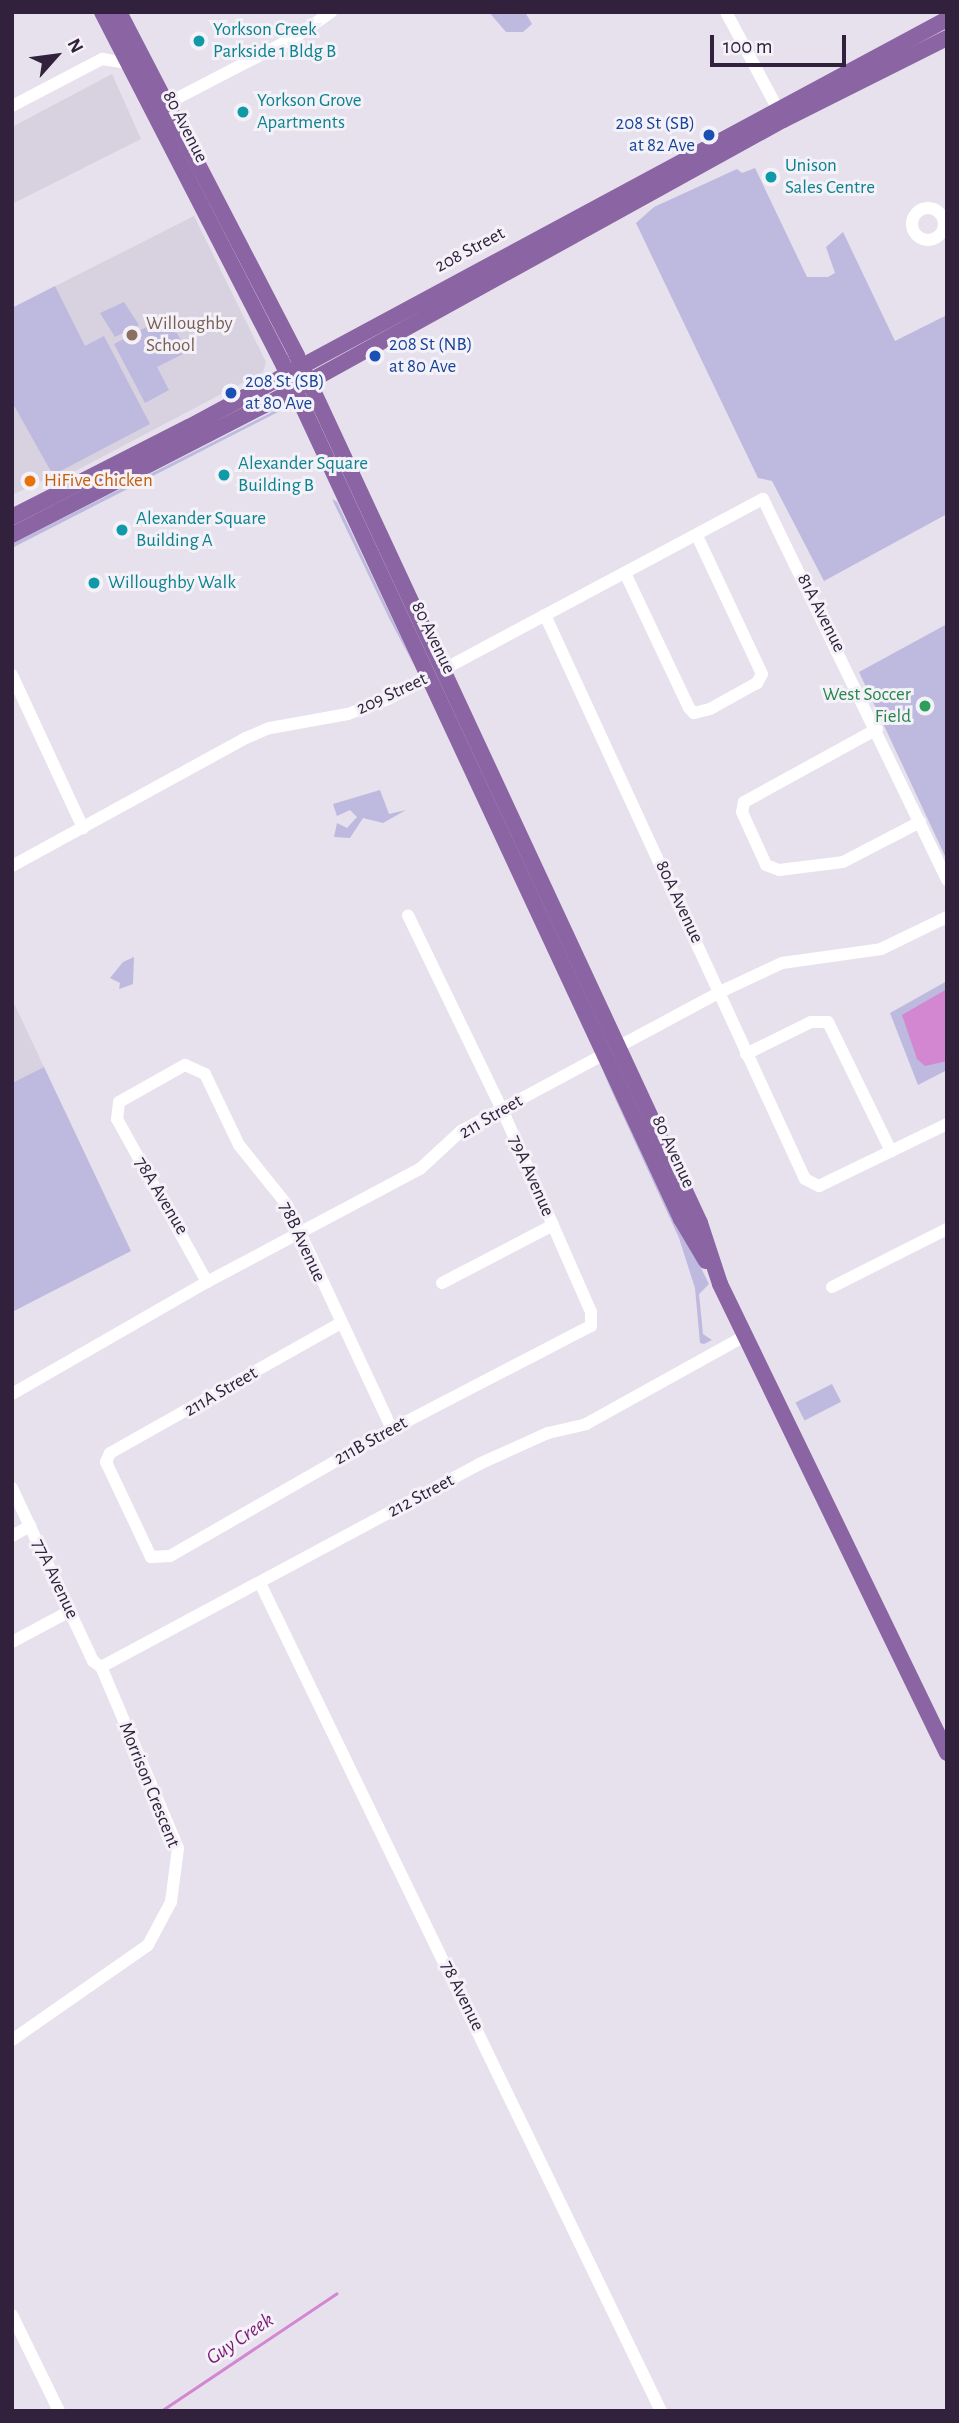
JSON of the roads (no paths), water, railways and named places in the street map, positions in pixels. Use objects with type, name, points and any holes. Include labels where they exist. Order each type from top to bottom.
[{"type":"main road","name":"80 Avenue","points":[[102,12],[298,378]]},
{"type":"main road","name":"80 Avenue","points":[[118,12],[166,104],[298,378],[612,1051],[700,1223],[720,1284],[947,1753]]},
{"type":"main road","name":"208 Street","points":[[12,535],[780,114],[947,19]]},
{"type":"main road","name":"208 Street","points":[[780,114],[947,38]]},
{"type":"main road","name":"208 Street","points":[[12,517],[298,378]]},
{"type":"street","points":[[166,104],[297,36],[331,12]]},
{"type":"street","points":[[726,12],[780,114]]},
{"type":"street","points":[[12,106],[102,59],[117,41]]},
{"type":"street","points":[[102,59],[128,63]]},
{"type":"street","points":[[942,209],[945,223],[932,240],[914,232],[917,212],[942,209]]},
{"type":"street","name":"209 Street","points":[[12,866],[246,738],[270,728],[367,708],[763,499]]},
{"type":"street","name":"81A Avenue","points":[[763,499],[877,729],[947,880]]},
{"type":"street","points":[[625,573],[694,713],[710,709],[761,677],[697,536]]},
{"type":"street","name":"80A Avenue","points":[[545,615],[805,1179],[814,1186],[891,1151]]},
{"type":"street","points":[[12,676],[83,828]]},
{"type":"street","points":[[877,729],[741,806],[772,870],[843,862],[920,822]]},
{"type":"street","name":"79A Avenue","points":[[408,915],[502,1109],[591,1312],[591,1326]]},
{"type":"street","name":"211 Street","points":[[14,1389],[421,1168],[461,1131],[720,992],[782,963],[881,949],[947,917]]},
{"type":"street","points":[[746,1054],[811,1022],[824,1020],[837,1035],[891,1151],[947,1124]]},
{"type":"street","name":"78B Avenue","points":[[116,1110],[119,1102],[186,1065],[197,1066],[239,1144],[278,1191],[300,1233],[339,1324],[392,1429]]},
{"type":"street","name":"78A Avenue","points":[[116,1110],[155,1191],[186,1239],[207,1282]]},
{"type":"street","points":[[442,1283],[553,1225]]},
{"type":"street","points":[[832,1287],[947,1229]]},
{"type":"street","name":"211A Street","points":[[154,1558],[143,1545],[106,1462],[110,1453],[339,1324]]},
{"type":"street","name":"211B Street","points":[[154,1558],[170,1556],[392,1429],[591,1326]]},
{"type":"street","name":"212 Street","points":[[101,1667],[479,1464],[548,1433],[586,1424],[745,1336]]},
{"type":"street","name":"77A Avenue","points":[[12,1488],[93,1661],[101,1667]]},
{"type":"street","points":[[12,1536],[30,1526]]},
{"type":"street","name":"78 Avenue","points":[[260,1583],[661,2411]]},
{"type":"street","points":[[12,1642],[70,1611]]},
{"type":"street","name":"Morrison Crescent","points":[[12,2040],[148,1945],[171,1902],[178,1849],[101,1667]]},
{"type":"street","points":[[12,2315],[59,2411]]},
{"type":"waterway","name":"Guy Creek","points":[[161,2411],[336,2294]]},
{"type":"place","name":"Yorkson Creek Parkside 1 Bldg B","points":[[199,41]]},
{"type":"place","name":"Yorkson Grove Apartments","points":[[243,112]]},
{"type":"place","name":"208 St (SB) at 82 Ave","points":[[709,135]]},
{"type":"place","name":"Unison Sales Centre","points":[[771,177]]},
{"type":"place","name":"Willoughby School","points":[[132,335]]},
{"type":"place","name":"208 St (NB) at 80 Ave","points":[[375,356]]},
{"type":"place","name":"208 St (SB) at 80 Ave","points":[[231,393]]},
{"type":"place","name":"Alexander Square Building B","points":[[224,475]]},
{"type":"place","name":"HiFive Chicken","points":[[30,481]]},
{"type":"place","name":"Alexander Square Building A","points":[[122,530]]},
{"type":"place","name":"Willoughby Walk","points":[[94,583]]},
{"type":"place","name":"West Soccer Field","points":[[925,706]]}]
